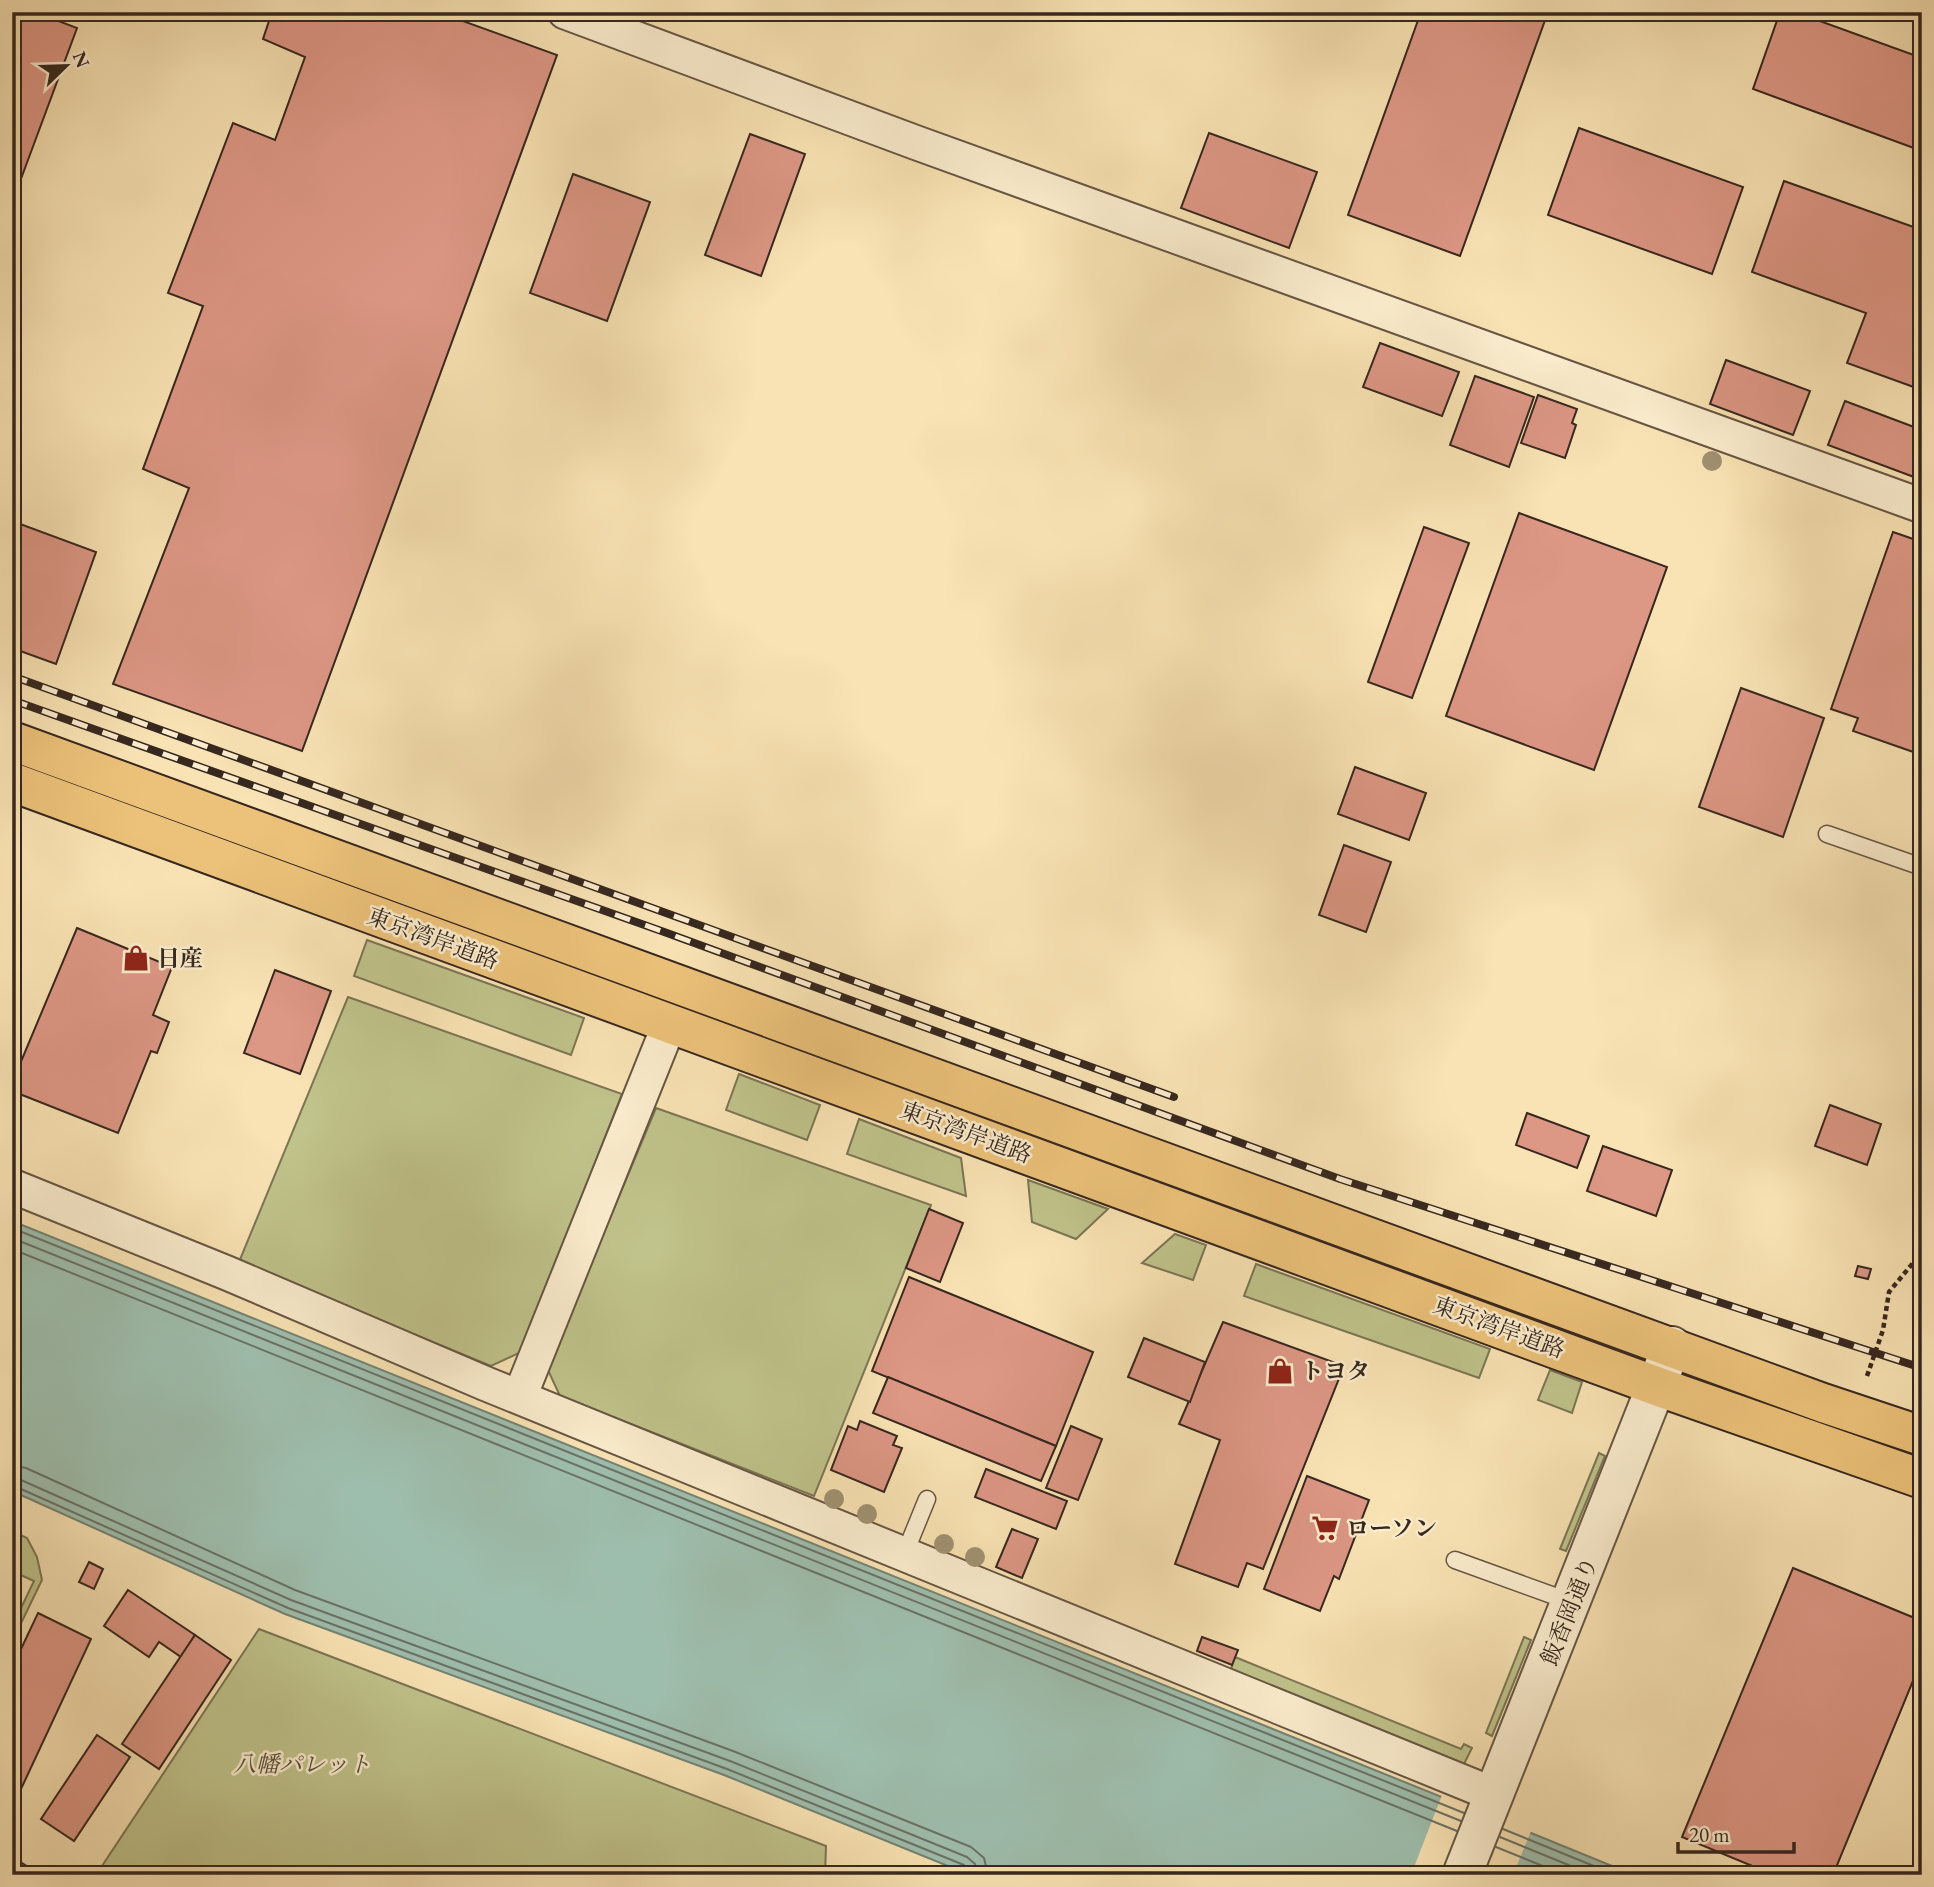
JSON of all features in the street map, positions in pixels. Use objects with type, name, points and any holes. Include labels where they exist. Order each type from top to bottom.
[{"type":"highway","name":"東京湾岸道路","points":[[12,741],[1922,1436]]},
{"type":"highway","name":"東京湾岸道路","points":[[12,782],[1659,1387],[1922,1479]]},
{"type":"street","points":[[565,12],[943,153],[1922,506]]},
{"type":"street","points":[[520,1396],[669,1025]]},
{"type":"street","points":[[12,1186],[905,1553],[1491,1804]]},
{"type":"street","name":"飯香岡通り","points":[[1462,1875],[1659,1387],[1672,1346]]},
{"type":"lane","points":[[1827,834],[1922,867]]},
{"type":"lane","points":[[905,1553],[927,1499]]},
{"type":"lane","points":[[1455,1559],[1572,1602]]},
{"type":"path","points":[[1865,1382],[1883,1330],[1889,1292],[1922,1252]]},
{"type":"green space","points":[[367,940],[584,1018],[571,1055],[354,976]]},
{"type":"green space","points":[[348,997],[622,1094],[521,1352],[491,1366],[239,1262]]},
{"type":"green space","points":[[739,1074],[820,1105],[807,1140],[726,1110]]},
{"type":"green space","points":[[656,1108],[931,1205],[814,1496],[560,1396],[547,1368]]},
{"type":"green space","points":[[859,1119],[961,1158],[966,1196],[847,1154]]},
{"type":"green space","points":[[1028,1180],[1108,1209],[1076,1239],[1032,1222]]},
{"type":"green space","points":[[1175,1234],[1206,1245],[1193,1280],[1142,1263]]},
{"type":"green space","points":[[1256,1264],[1490,1349],[1479,1378],[1244,1296]]},
{"type":"green space","points":[[1550,1370],[1582,1382],[1572,1413],[1538,1400]]},
{"type":"green space","points":[[1599,1453],[1605,1456],[1566,1551],[1560,1549]]},
{"type":"green space","points":[[12,1531],[27,1538],[37,1557],[42,1580],[12,1642],[12,1627],[34,1581],[12,1571],[12,1562],[21,1543],[12,1538]]},
{"type":"green space","name":"八幡パレット","points":[[259,1629],[826,1846],[825,1875],[96,1875]]},
{"type":"green space","points":[[1524,1637],[1531,1640],[1492,1736],[1486,1733]]},
{"type":"green space","points":[[1235,1657],[1461,1749],[1464,1744],[1472,1748],[1463,1766],[1231,1669]]},
{"type":"water","points":[[12,1221],[1634,1875],[970,1875],[724,1775],[285,1614],[12,1491]]},
{"type":"pier","points":[[1442,1795],[1531,1831],[1513,1875],[1411,1875]]},
{"type":"building","points":[[12,12],[35,12],[77,28],[12,203]]},
{"type":"building","points":[[272,12],[438,12],[557,55],[302,751],[113,684],[189,488],[143,469],[203,306],[168,293],[233,123],[275,140],[305,57],[263,39]]},
{"type":"building","points":[[1421,12],[1548,12],[1460,256],[1348,215]]},
{"type":"building","points":[[1780,12],[1795,12],[1922,58],[1922,151],[1753,89]]},
{"type":"building","points":[[1579,128],[1743,187],[1712,274],[1548,215]]},
{"type":"building","points":[[1209,133],[1317,172],[1289,248],[1181,208]]},
{"type":"building","points":[[750,134],[805,154],[761,276],[705,255]]},
{"type":"building","points":[[573,174],[650,202],[607,321],[530,293]]},
{"type":"building","points":[[1784,181],[1922,230],[1922,390],[1847,363],[1866,313],[1752,272]]},
{"type":"building","points":[[1380,343],[1459,372],[1442,416],[1363,387]]},
{"type":"building","points":[[1726,360],[1810,391],[1793,435],[1710,404]]},
{"type":"building","points":[[1475,376],[1534,397],[1509,467],[1450,445]]},
{"type":"building","points":[[1538,395],[1577,409],[1572,423],[1576,425],[1565,458],[1521,443]]},
{"type":"building","points":[[1845,401],[1922,430],[1922,480],[1828,445]]},
{"type":"building","points":[[1519,513],[1667,567],[1594,770],[1446,716]]},
{"type":"building","points":[[12,521],[96,552],[56,664],[12,648]]},
{"type":"building","points":[[1424,527],[1469,543],[1412,698],[1368,682]]},
{"type":"building","points":[[1893,532],[1922,542],[1922,755],[1853,731],[1858,718],[1831,709]]},
{"type":"building","points":[[1741,688],[1824,718],[1783,837],[1699,807]]},
{"type":"building","points":[[1355,767],[1426,793],[1409,840],[1338,814]]},
{"type":"building","points":[[1344,845],[1391,862],[1366,932],[1319,915]]},
{"type":"building","points":[[77,928],[172,967],[153,1015],[169,1022],[157,1053],[151,1051],[118,1133],[12,1091],[12,1083]]},
{"type":"building","points":[[275,970],[331,991],[300,1074],[244,1053]]},
{"type":"building","points":[[1830,1105],[1881,1124],[1867,1165],[1815,1146]]},
{"type":"building","points":[[1527,1113],[1589,1136],[1577,1168],[1516,1145]]},
{"type":"building","points":[[1603,1146],[1672,1170],[1656,1216],[1587,1191]]},
{"type":"building","points":[[929,1209],[963,1223],[940,1282],[906,1268]]},
{"type":"building","points":[[1858,1266],[1871,1269],[1868,1279],[1855,1276]]},
{"type":"building","points":[[909,1277],[1093,1352],[1056,1446],[872,1371]]},
{"type":"building","points":[[1223,1322],[1344,1366],[1263,1569],[1247,1563],[1238,1587],[1175,1564],[1220,1440],[1179,1424]]},
{"type":"building","points":[[1144,1338],[1205,1362],[1190,1402],[1128,1377]]},
{"type":"building","points":[[888,1377],[1056,1446],[1041,1481],[873,1413]]},
{"type":"building","points":[[860,1421],[897,1436],[893,1445],[902,1448],[884,1492],[831,1470],[848,1426],[857,1430]]},
{"type":"building","points":[[1071,1426],[1102,1439],[1078,1500],[1046,1488]]},
{"type":"building","points":[[986,1469],[1067,1501],[1056,1529],[975,1497]]},
{"type":"building","points":[[1307,1476],[1369,1500],[1339,1579],[1334,1576],[1320,1611],[1264,1589]]},
{"type":"building","points":[[1012,1529],[1038,1539],[1022,1578],[996,1567]]},
{"type":"building","points":[[89,1562],[103,1569],[94,1589],[79,1582]]},
{"type":"building","points":[[1793,1568],[1922,1621],[1922,1659],[1833,1875],[1774,1875],[1682,1837]]},
{"type":"building","points":[[128,1590],[195,1635],[181,1657],[159,1642],[149,1657],[104,1626]]},
{"type":"building","points":[[38,1613],[91,1639],[21,1789],[12,1785],[12,1668]]},
{"type":"building","points":[[195,1635],[231,1660],[159,1769],[122,1744]]},
{"type":"building","points":[[1202,1637],[1238,1650],[1232,1665],[1197,1651]]},
{"type":"building","points":[[97,1735],[130,1757],[74,1841],[41,1819]]},
{"type":"building","points":[[22,1863],[41,1875],[15,1875]]},
{"type":"railway","points":[[12,676],[1174,1097]]},
{"type":"railway","points":[[12,700],[667,933],[1340,1179],[1922,1368]]},
{"type":"place","name":"日産","points":[[136,958]]},
{"type":"place","name":"トヨタ","points":[[1280,1371]]},
{"type":"place","name":"ローソン","points":[[1325,1528]]}]
